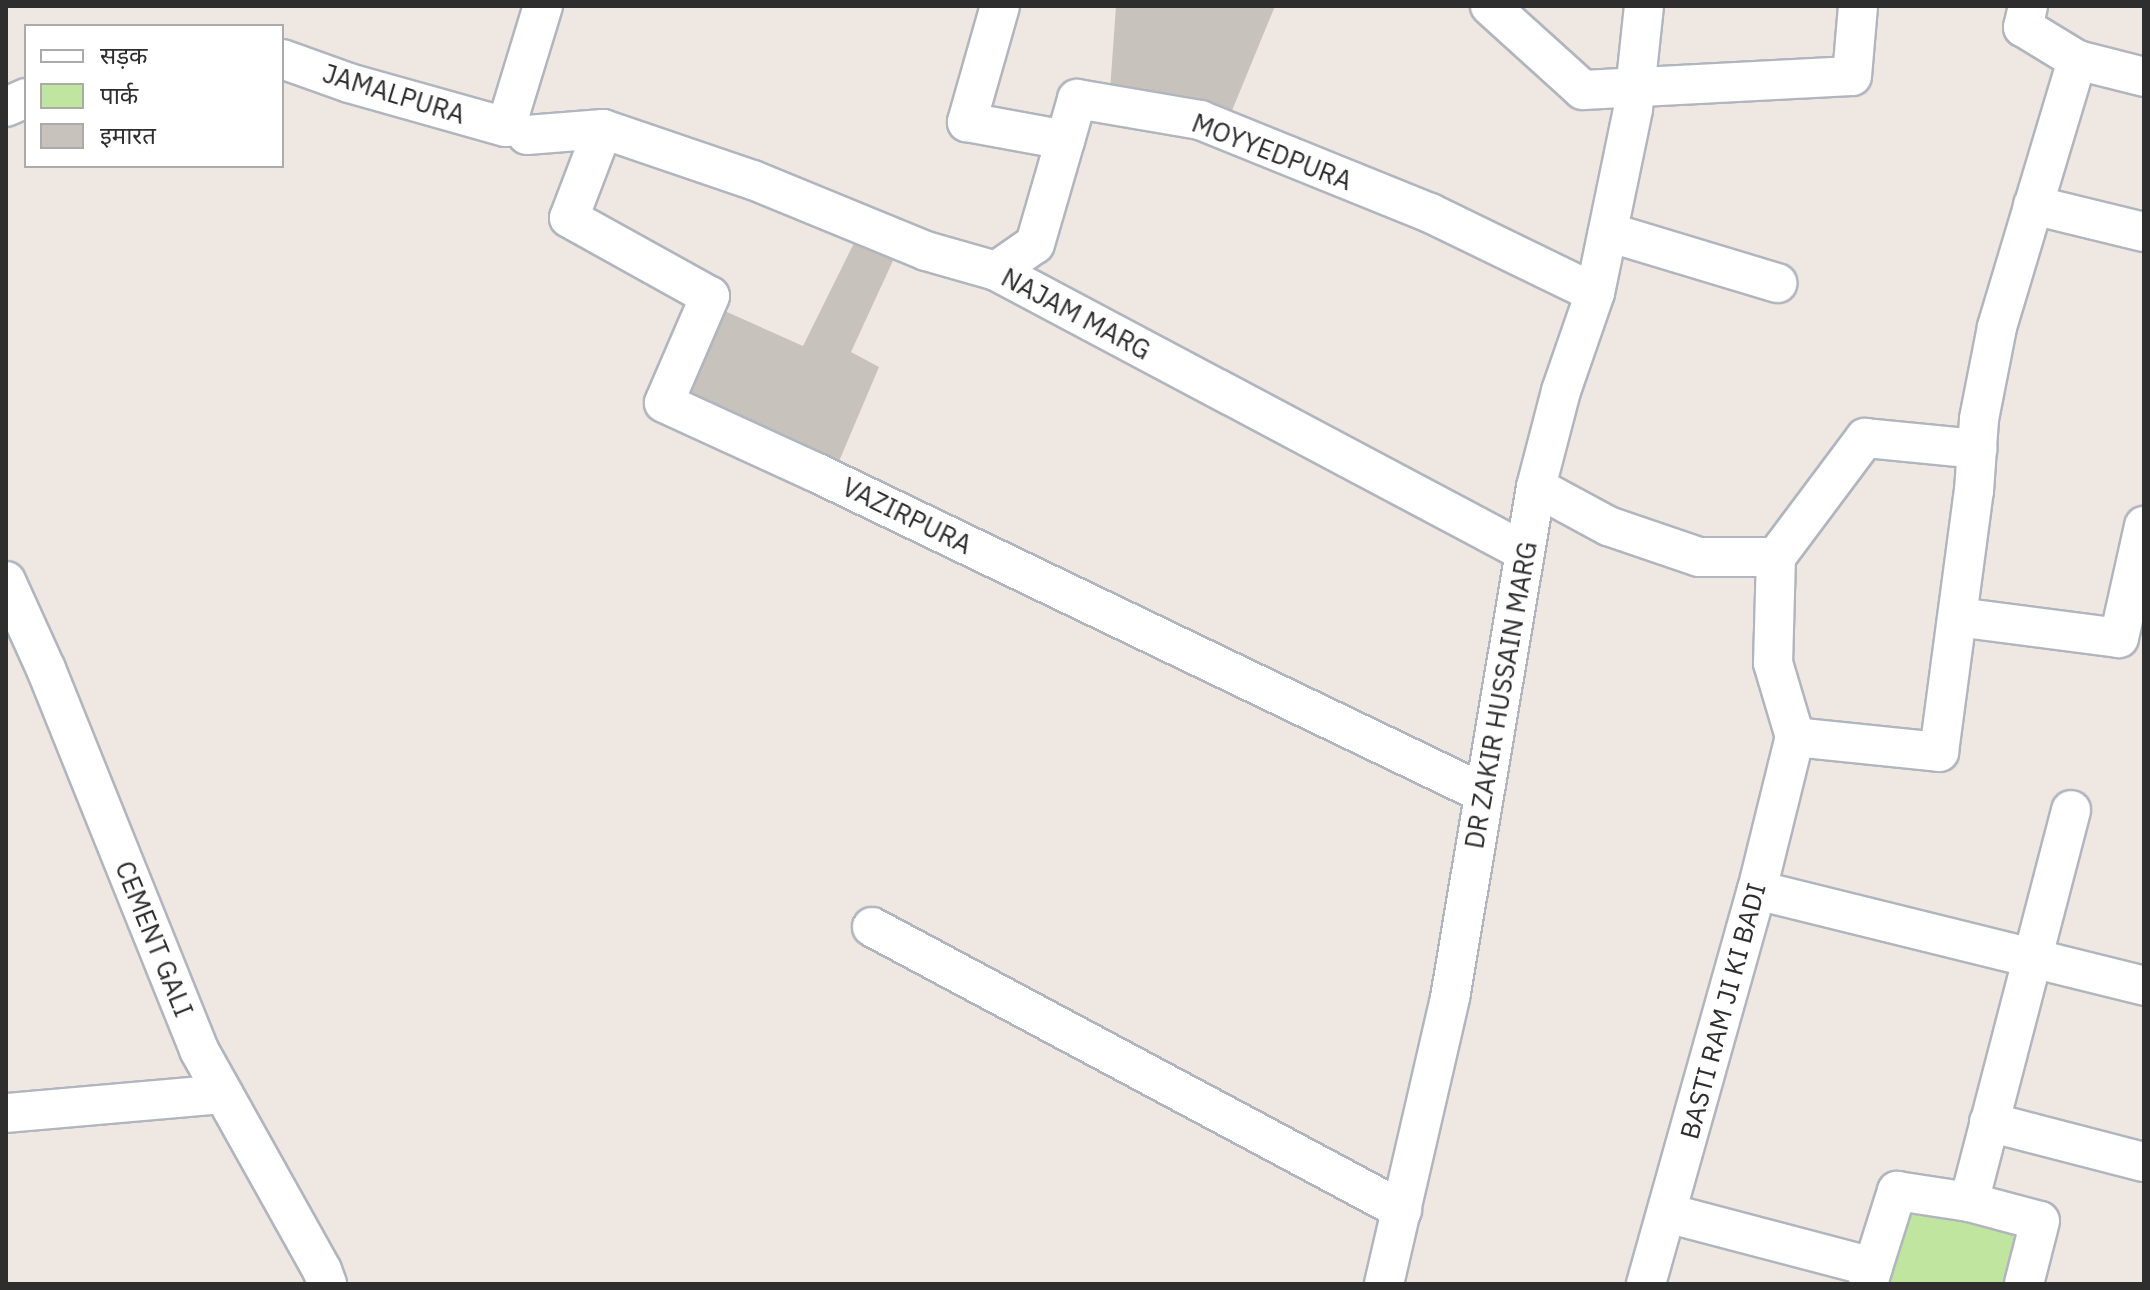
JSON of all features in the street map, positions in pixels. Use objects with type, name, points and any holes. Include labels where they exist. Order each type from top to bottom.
[{"type":"street","points":[[543,6],[517,131],[603,129]]},
{"type":"street","points":[[1000,6],[967,122],[1065,140]]},
{"type":"street","points":[[1490,6],[1583,90],[1634,98],[1852,76],[1858,6]]},
{"type":"street","name":"DR ZAKIR HUSSAIN MARG","points":[[1384,1284],[1450,998],[1536,487],[1561,391],[1595,293],[1634,98],[1644,6]]},
{"type":"street","points":[[2028,6],[2023,27],[2077,60],[2144,77]]},
{"type":"street","name":"JAMALPURA","points":[[284,60],[349,83],[517,131]]},
{"type":"street","points":[[1977,449],[1865,438],[1776,557],[1773,663],[1795,737],[1939,752],[1977,449],[1997,327],[2077,60]]},
{"type":"street","name":"MOYYEDPURA","points":[[996,271],[1035,244],[1077,99],[1200,120],[1430,213],[1595,293]]},
{"type":"street","name":"NAJAM MARG","points":[[603,129],[753,180],[926,251],[996,271],[1525,552]]},
{"type":"street","name":"VAZIRPURA","points":[[603,129],[569,218],[710,296],[664,403],[815,472],[1483,793]]},
{"type":"street","points":[[2033,205],[2144,232]]},
{"type":"street","points":[[1608,232],[1777,283]]},
{"type":"street","points":[[1536,487],[1608,526],[1699,557],[1776,557]]},
{"type":"street","points":[[1958,617],[2119,638],[2144,526]]},
{"type":"street","name":"CEMENT GALI","points":[[6,581],[46,669],[199,1050],[327,1284]]},
{"type":"street","name":"BASTI RAM JI KI BADI","points":[[1646,1284],[1757,890],[1795,737]]},
{"type":"street","points":[[1969,1202],[2030,958],[2071,810]]},
{"type":"street","points":[[1757,890],[2144,986]]},
{"type":"street","points":[[872,927],[1402,1210]]},
{"type":"street","points":[[6,1113],[223,1094]]},
{"type":"street","points":[[1989,1122],[2144,1162]]},
{"type":"street","points":[[1667,1213],[1871,1276],[1897,1191],[1969,1202],[2040,1221],[2024,1284]]},
{"type":"green space","points":[[1904,1204],[2026,1229],[2012,1284],[1883,1284]]},
{"type":"building","points":[[1116,6],[1275,6],[1224,130],[1109,105]]},
{"type":"building","points":[[859,233],[897,252],[851,352],[879,367],[837,466],[680,396],[718,308],[803,346]]}]
